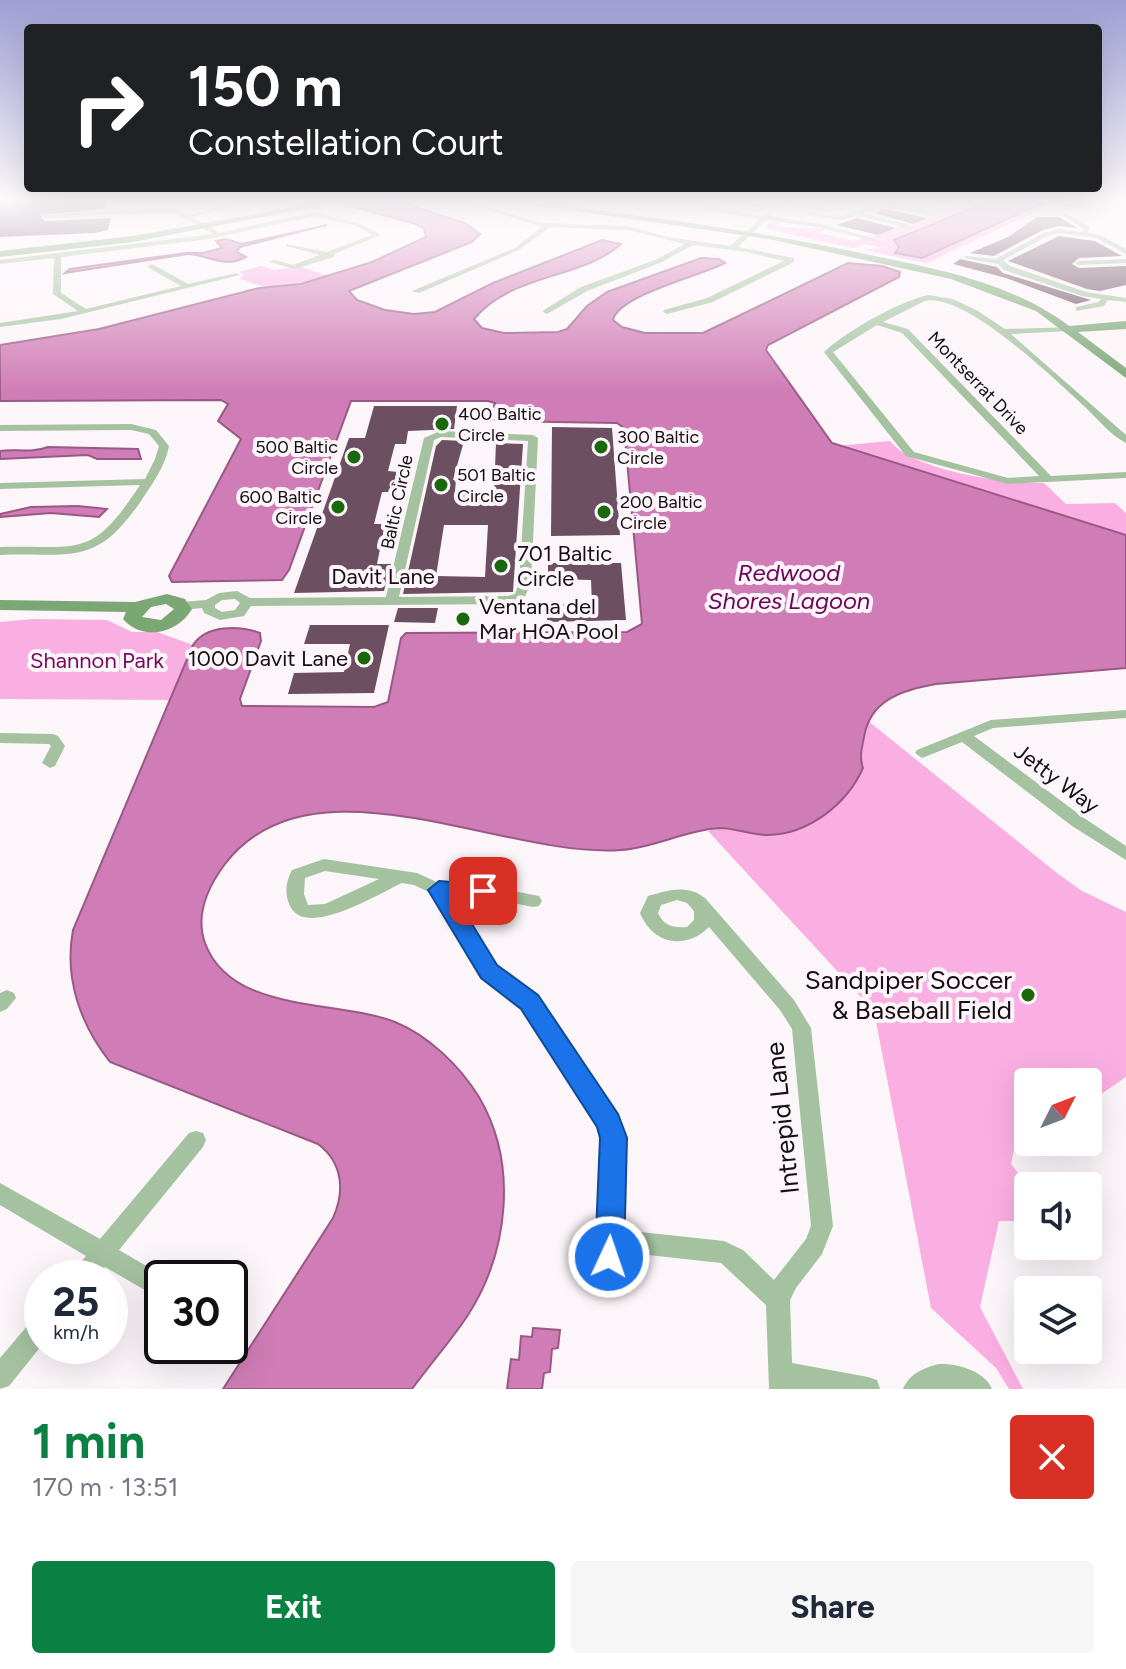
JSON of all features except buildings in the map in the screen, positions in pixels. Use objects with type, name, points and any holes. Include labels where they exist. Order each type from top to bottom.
[{"type":"main road","points":[[895,264],[978,282],[1027,302],[1076,329],[1126,363]]},
{"type":"main road","points":[[1076,329],[1126,325]]},
{"type":"main road","points":[[1076,329],[1126,374]]},
{"type":"main road","points":[[0,616],[135,611],[167,599],[182,610]]},
{"type":"main road","points":[[0,605],[135,611]]},
{"type":"street","points":[[58,264],[57,294],[84,311]]},
{"type":"street","points":[[281,264],[292,267],[303,264]]},
{"type":"street","points":[[416,291],[481,264]]},
{"type":"street","points":[[547,312],[578,289],[652,264]]},
{"type":"street","points":[[667,312],[710,300],[787,264]]},
{"type":"street","points":[[1004,264],[1082,293],[1126,300]]},
{"type":"street","points":[[152,266],[186,286]]},
{"type":"street","points":[[0,325],[84,311],[236,275]]},
{"type":"street","points":[[1126,440],[1003,332],[966,307],[933,297],[878,323],[828,352],[907,452],[996,479],[1126,475]]},
{"type":"street","points":[[1079,309],[1101,304],[1106,298]]},
{"type":"street","name":"Montserrat Drive","points":[[878,323],[905,331],[1048,479]]},
{"type":"street","points":[[1003,332],[1076,329]]},
{"type":"street","points":[[0,428],[131,427],[152,432],[164,446],[148,482],[121,524],[100,543],[64,551],[0,551]]},
{"type":"street","name":"Baltic Circle","points":[[392,599],[429,438],[440,434],[522,435],[533,439],[525,582],[524,592],[518,597]]},
{"type":"street","points":[[0,486],[148,482]]},
{"type":"street","name":"Davit Lane","points":[[208,606],[231,595],[242,597],[247,602],[518,597]]},
{"type":"street","points":[[182,610],[208,606],[220,616],[233,615],[244,609],[247,602]]},
{"type":"street","points":[[922,753],[995,724],[1126,714]]},
{"type":"street","name":"Jetty Way","points":[[963,735],[1092,833],[1126,854]]},
{"type":"street","points":[[0,738],[53,739],[58,746],[50,763]]},
{"type":"street","points":[[399,877],[327,910],[304,912],[297,903],[295,881],[298,874],[309,867],[324,865],[417,879],[439,890],[473,889],[533,901]]},
{"type":"street","points":[[439,890],[489,971],[529,1002],[609,1122],[614,1138],[608,1274]]},
{"type":"street","name":"Intrepid Lane","points":[[699,903],[787,1005],[801,1028],[822,1226],[819,1243],[786,1279],[778,1300]]},
{"type":"street","points":[[97,1260],[196,1140]]},
{"type":"street","points":[[0,1193],[144,1278]]},
{"type":"street","points":[[611,1240],[724,1252],[735,1258],[778,1300],[781,1381],[868,1389]]},
{"type":"street","points":[[0,1377],[24,1348]]},
{"type":"street","points":[[915,1389],[924,1380],[951,1375],[980,1389]]},
{"type":"green space","points":[[261,266],[273,270],[301,267],[329,276],[306,283],[273,287],[239,278],[245,276],[239,272]]},
{"type":"green space","points":[[890,441],[902,451],[939,468],[985,478],[1044,483],[1066,504],[1115,503],[1126,513],[1126,535],[837,446]]},
{"type":"green space","name":"Shannon Park","points":[[107,620],[132,632],[157,632],[193,645],[172,700],[0,699],[0,622]]},
{"type":"green space","points":[[867,720],[1057,873],[1082,891],[1126,912],[1126,1077],[1102,1093],[1102,1068],[1014,1068],[1014,1150],[1011,1164],[1017,1172],[1014,1172],[1014,1221],[999,1221],[980,1307],[1023,1389],[1009,1389],[996,1368],[931,1308],[874,1011],[708,831],[717,828],[768,835],[854,786],[863,769],[860,760]]},
{"type":"water","points":[[108,264],[124,264],[65,273],[70,269]]},
{"type":"water","name":"Redwood Shores Lagoon","points":[[366,264],[417,264],[349,291],[357,300],[385,310],[414,314],[435,312],[493,283],[542,264],[587,264],[508,293],[474,319],[482,328],[504,333],[558,332],[567,329],[587,306],[607,292],[685,264],[723,264],[644,294],[619,311],[613,320],[622,327],[645,333],[703,333],[846,264],[882,266],[900,272],[899,277],[768,345],[766,350],[832,443],[1126,535],[1126,668],[936,684],[900,694],[880,706],[867,724],[861,752],[863,768],[847,794],[825,815],[798,829],[762,835],[719,828],[633,849],[574,849],[412,818],[358,812],[307,815],[262,831],[225,864],[204,902],[201,922],[205,943],[218,966],[237,982],[261,993],[371,1015],[408,1028],[453,1063],[479,1097],[491,1123],[500,1150],[504,1207],[492,1263],[468,1315],[412,1389],[223,1389],[239,1364],[248,1364],[248,1350],[333,1218],[340,1188],[337,1169],[318,1144],[110,1062],[90,1032],[77,1000],[71,966],[73,930],[193,645],[206,634],[224,628],[260,633],[261,641],[240,699],[242,706],[374,707],[388,702],[401,638],[406,633],[627,632],[642,624],[624,428],[617,423],[497,421],[490,417],[495,403],[488,401],[351,401],[289,570],[282,580],[172,582],[169,576],[241,439],[218,421],[228,404],[221,400],[0,401],[0,345],[99,329],[259,288],[301,284]]},
{"type":"water","points":[[48,447],[138,449],[141,459],[97,459],[88,455],[0,459],[0,451]]},
{"type":"water","points":[[31,507],[107,509],[99,517],[51,513],[0,517],[0,514]]},
{"type":"water","points":[[533,1328],[560,1330],[558,1348],[552,1349],[550,1372],[544,1373],[542,1389],[507,1389],[511,1359],[519,1360],[521,1336],[532,1337]]},
{"type":"place","name":"400 Baltic Circle","points":[[442,424]]},
{"type":"place","name":"300 Baltic Circle","points":[[601,447]]},
{"type":"place","name":"500 Baltic Circle","points":[[354,457]]},
{"type":"place","name":"501 Baltic Circle","points":[[441,485]]},
{"type":"place","name":"600 Baltic Circle","points":[[338,507]]},
{"type":"place","name":"200 Baltic Circle","points":[[604,512]]},
{"type":"place","name":"701 Baltic Circle","points":[[501,566]]},
{"type":"place","name":"Ventana del Mar HOA Pool","points":[[463,619]]},
{"type":"place","name":"1000 Davit Lane","points":[[364,658]]},
{"type":"place","name":"Sandpiper Soccer & Baseball Field","points":[[1028,995]]},
{"type":"route","points":[[483,891],[462,888],[439,890],[489,971],[529,1002],[612,1130],[609,1257]]}]
